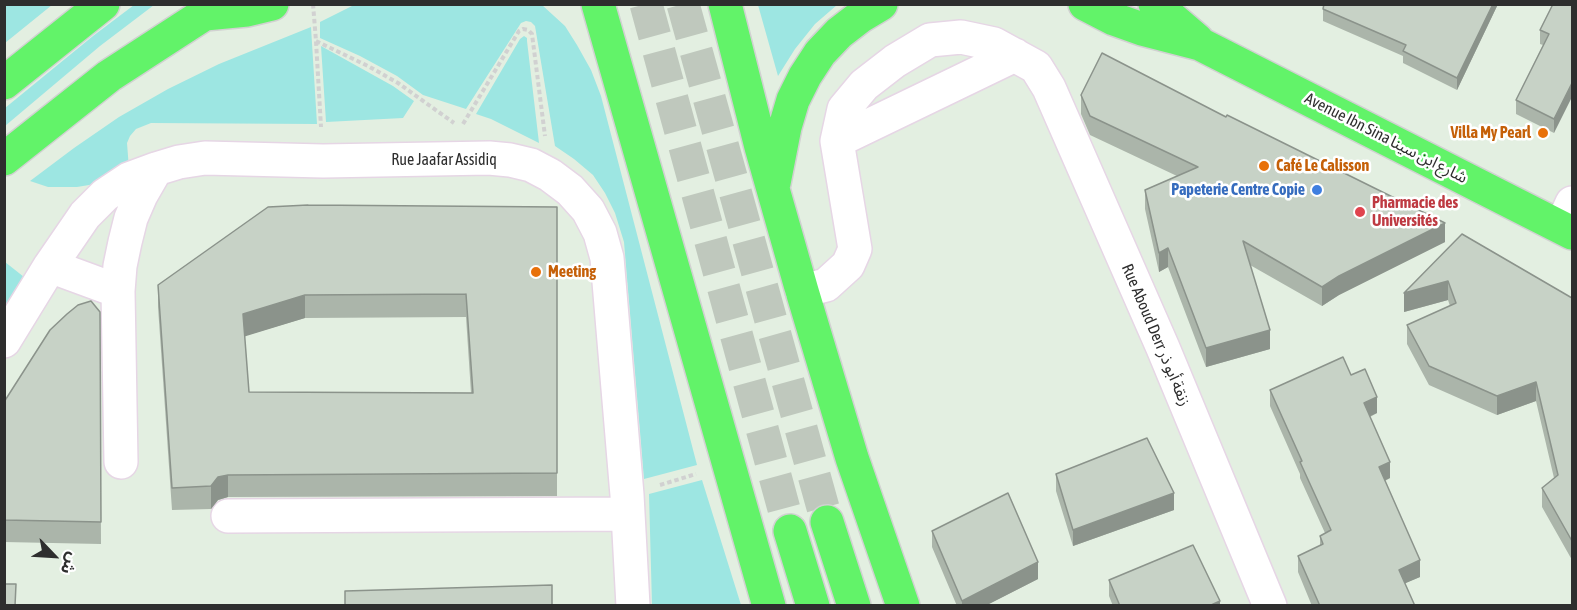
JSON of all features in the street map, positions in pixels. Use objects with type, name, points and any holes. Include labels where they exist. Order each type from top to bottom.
[{"type":"main road","points":[[4,83],[104,4]]},
{"type":"main road","points":[[4,159],[109,76],[212,9],[247,10],[272,4]]},
{"type":"main road","points":[[576,4],[602,19],[769,606]]},
{"type":"main road","points":[[725,4],[773,191],[802,291],[852,458],[903,606]]},
{"type":"main road","points":[[773,191],[785,127],[793,100],[805,75],[820,53],[839,33],[881,4]]},
{"type":"main road","name":"Avenue Ibn Sina شارع ابن سينا","points":[[1155,4],[1200,44]]},
{"type":"main road","name":"Avenue Ibn Sina شارع ابن سينا","points":[[1085,5],[1142,29],[1200,44],[1569,221]]},
{"type":"main road","points":[[827,522],[854,606]]},
{"type":"main road","points":[[790,531],[813,606]]},
{"type":"street","points":[[802,291],[826,285],[848,265],[855,249],[837,141],[844,109],[864,84],[895,61],[930,40],[961,37],[994,44],[1025,61]]},
{"type":"street","points":[[837,141],[1025,61]]},
{"type":"street","name":"Rue Aboud Derr زنقة أبو ذر","points":[[1025,61],[1049,88],[1163,348],[1270,606]]},
{"type":"street","name":"Rue Jaafar Assidiq","points":[[4,341],[50,266],[85,215],[105,195],[129,179],[156,169],[205,158],[323,160],[489,158],[531,165],[550,175],[570,190],[588,210],[600,232],[607,258],[628,504],[633,606]]},
{"type":"street","points":[[120,462],[118,291],[122,258],[131,218],[156,169]]},
{"type":"street","points":[[50,266],[118,291]]},
{"type":"street","points":[[228,516],[628,504]]},
{"type":"path","points":[[313,4],[323,160]]},
{"type":"path","points":[[316,41],[398,83],[461,128],[519,31],[528,30],[532,34],[550,175]]},
{"type":"path","points":[[628,504],[729,464]]},
{"type":"shaded area","points":[[5,4],[52,4],[52,5],[5,43]]},
{"type":"shaded area","points":[[758,4],[837,5],[815,24],[795,49],[778,76]]},
{"type":"shaded area","points":[[134,5],[154,5],[100,46],[5,126],[5,108]]},
{"type":"shaded area","points":[[354,5],[542,5],[565,26],[591,70],[601,96],[697,465],[644,479],[624,242],[615,213],[593,175],[555,146],[535,26],[531,22],[521,23],[466,109],[423,95],[397,76],[320,38],[320,22]]},
{"type":"shaded area","points":[[311,27],[317,124],[151,123],[136,129],[130,136],[127,143],[129,169],[95,184],[77,187],[48,187],[30,181],[119,117],[168,89],[219,64]]},
{"type":"shaded area","points":[[524,36],[527,38],[539,143],[476,114],[520,39]]},
{"type":"shaded area","points":[[321,46],[393,86],[414,101],[403,118],[326,122]]},
{"type":"shaded area","points":[[5,262],[24,277],[5,308]]},
{"type":"shaded area","points":[[702,480],[741,605],[652,605],[649,494]]},
{"type":"building","points":[[1324,4],[1493,4],[1457,78],[1403,51],[1406,45],[1323,9]]},
{"type":"building","points":[[1553,4],[1572,4],[1572,83],[1554,119],[1516,100],[1549,34],[1540,30]]},
{"type":"building","points":[[1102,53],[1226,117],[1227,115],[1445,223],[1339,276],[1322,287],[1243,241],[1270,330],[1206,348],[1168,248],[1159,253],[1145,190],[1198,167],[1090,116],[1081,95]]},
{"type":"building","points":[[308,205],[557,207],[557,473],[228,475],[218,477],[211,486],[172,488],[158,285],[268,207]],"holes":[[[466,294],[473,393],[249,392],[243,314],[305,295]]]},
{"type":"building","points":[[1462,234],[1572,298],[1572,541],[1542,488],[1558,475],[1536,382],[1497,396],[1429,366],[1407,325],[1456,303],[1448,281],[1404,293]]},
{"type":"building","points":[[91,301],[100,312],[101,522],[4,520],[4,402],[50,330],[78,305]]},
{"type":"building","points":[[1343,357],[1351,375],[1365,369],[1377,397],[1364,403],[1390,462],[1379,467],[1420,560],[1399,570],[1415,606],[1320,606],[1298,556],[1323,544],[1320,536],[1331,530],[1270,390]]},
{"type":"building","points":[[1147,438],[1174,493],[1073,530],[1056,474]]},
{"type":"building","points":[[1008,493],[1038,562],[962,601],[932,531]]},
{"type":"building","points":[[1193,545],[1220,601],[1209,606],[1120,606],[1109,580]]},
{"type":"building","points":[[4,584],[16,584],[15,606],[4,606]]},
{"type":"building","points":[[552,585],[552,606],[345,606],[345,591]]},
{"type":"tunnel","points":[[646,4],[790,531]]},
{"type":"tunnel","points":[[683,4],[827,522]]},
{"type":"place","name":"Villa My Pearl","points":[[1543,133]]},
{"type":"place","name":"Café Le Calisson","points":[[1264,166]]},
{"type":"place","name":"Papeterie Centre Copie","points":[[1317,190]]},
{"type":"place","name":"Pharmacie des Universités","points":[[1360,212]]},
{"type":"place","name":"Meeting","points":[[536,272]]}]
